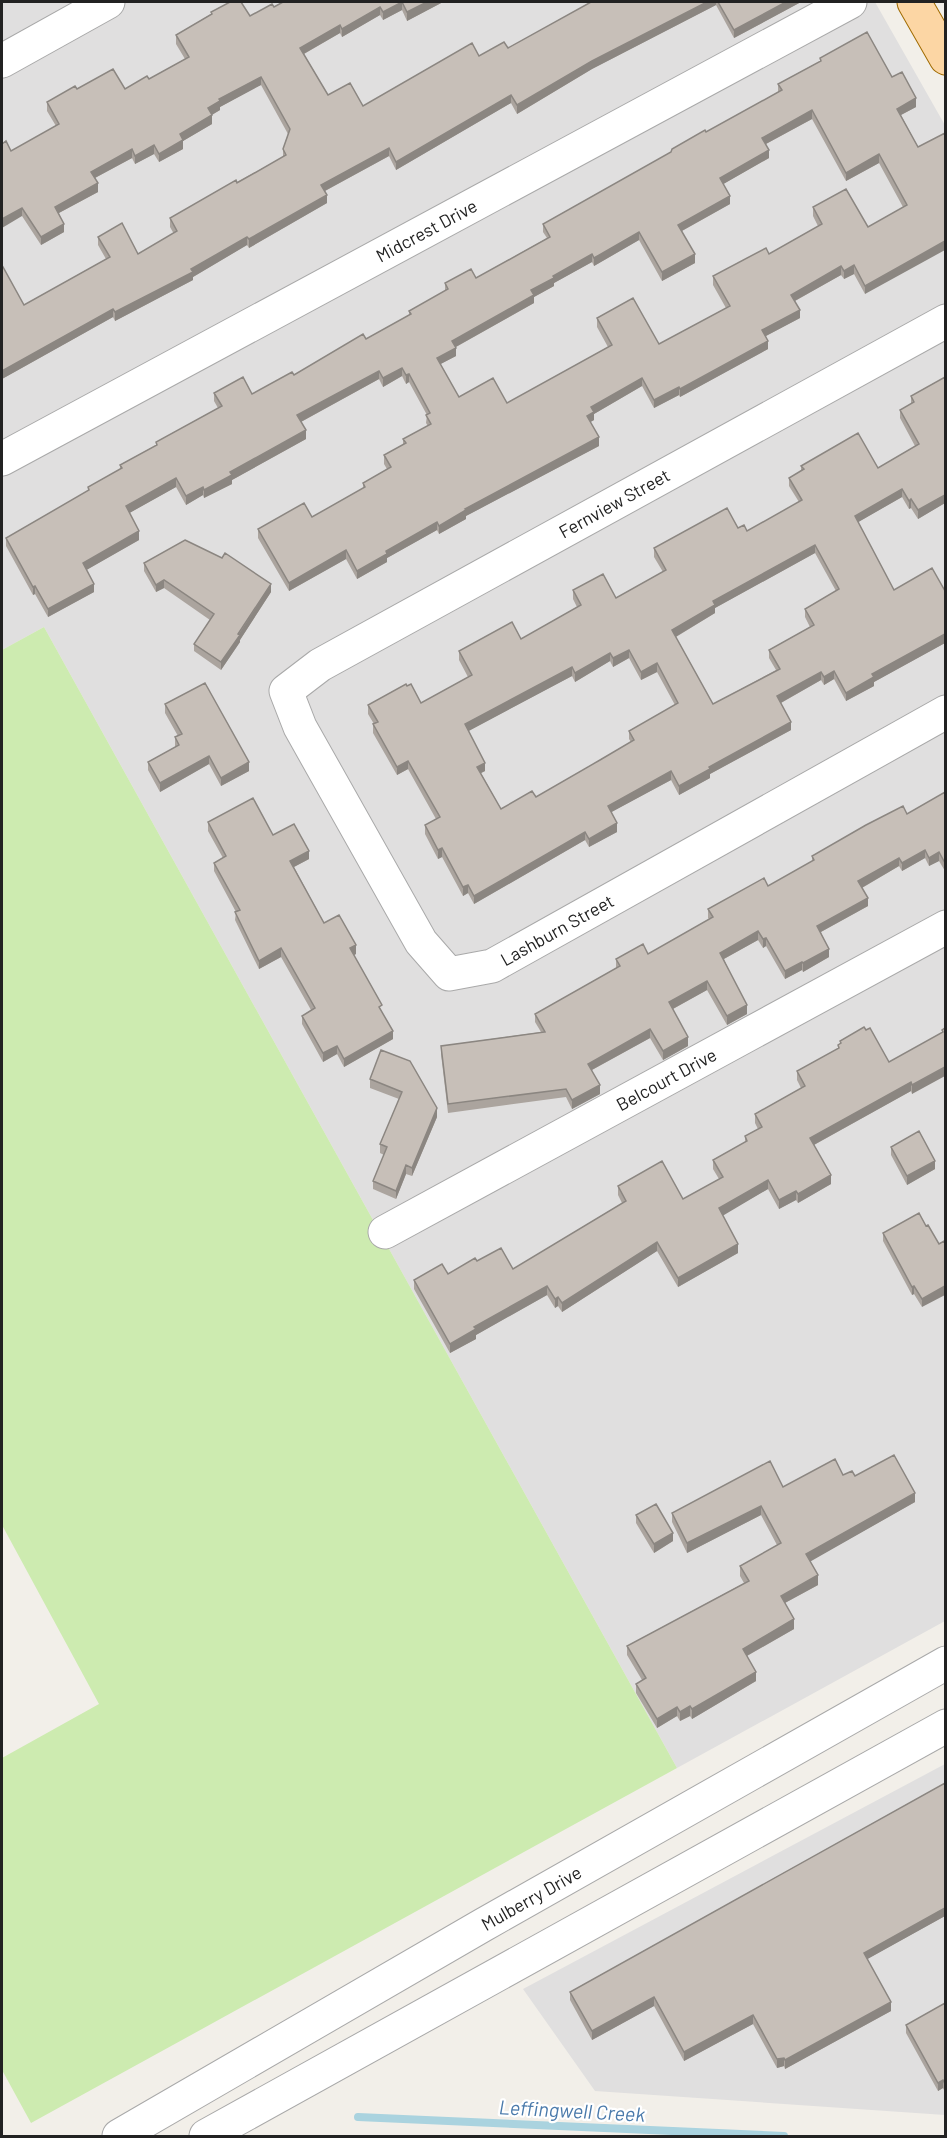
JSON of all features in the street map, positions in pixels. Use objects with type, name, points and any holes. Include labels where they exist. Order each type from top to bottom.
[{"type":"main road","points":[[914,2],[945,58]]},
{"type":"street","points":[[2,61],[108,2]]},
{"type":"street","name":"Midcrest Drive","points":[[2,459],[850,2]]},
{"type":"street","name":"Fernview Street","points":[[286,691],[320,665],[945,321]]},
{"type":"street","name":"Lashburn Street","points":[[286,691],[300,728],[421,942],[449,974],[492,966],[945,712]]},
{"type":"street","name":"Belcourt Drive","points":[[385,1232],[945,927]]},
{"type":"street","name":"Mulberry Drive","points":[[119,2136],[461,1938],[945,1663]]},
{"type":"street","points":[[206,2136],[945,1726]]},
{"type":"street","points":[[461,1938],[490,1979]]},
{"type":"shaded area","points":[[2,2],[875,2],[946,127],[945,1621],[677,1768],[44,627],[2,650]]},
{"type":"shaded area","points":[[945,1764],[945,2115],[595,2091],[523,1989]]},
{"type":"green space","points":[[44,627],[677,1768],[31,2123],[2,2070],[2,1758],[99,1704],[2,1525],[2,650]]},
{"type":"building","points":[[230,2],[241,2],[250,16],[272,4],[274,7],[283,2],[402,2],[383,12],[380,7],[342,29],[340,25],[300,48],[328,95],[350,83],[363,106],[472,43],[479,56],[504,42],[508,48],[591,2],[707,2],[592,61],[517,105],[511,95],[396,162],[389,148],[321,185],[327,195],[191,269],[193,272],[115,312],[113,309],[2,371],[3,267],[24,305],[110,257],[98,237],[122,223],[138,254],[177,231],[170,218],[236,180],[237,183],[286,155],[283,149],[290,129],[261,77],[219,99],[220,101],[208,108],[212,115],[180,134],[183,140],[159,154],[154,145],[135,156],[132,149],[91,172],[98,183],[55,207],[64,224],[41,237],[22,208],[2,219],[2,144],[6,141],[11,151],[59,124],[47,102],[75,86],[77,89],[113,69],[125,89],[189,57],[176,35]]},
{"type":"building","points":[[402,2],[427,2],[407,12]]},
{"type":"building","points":[[718,2],[786,2],[734,30]]},
{"type":"building","points":[[867,32],[892,77],[902,72],[916,98],[897,109],[918,147],[945,133],[945,241],[865,286],[854,265],[844,271],[841,266],[791,295],[800,310],[762,330],[768,341],[680,389],[679,387],[654,400],[642,378],[591,407],[594,412],[587,416],[599,437],[465,509],[439,526],[437,522],[386,551],[387,554],[357,571],[346,550],[289,583],[258,529],[304,503],[312,517],[365,487],[363,483],[391,467],[384,455],[406,443],[403,439],[431,424],[426,415],[430,413],[409,374],[406,375],[402,368],[383,378],[379,371],[297,415],[306,430],[230,472],[232,475],[204,490],[203,487],[186,496],[176,478],[126,506],[139,531],[83,563],[94,584],[48,609],[6,538],[89,490],[88,487],[122,468],[120,465],[157,445],[156,442],[222,406],[214,393],[243,377],[252,394],[292,372],[294,375],[363,334],[366,339],[411,314],[409,311],[448,289],[445,283],[471,269],[476,278],[550,237],[543,224],[671,152],[672,149],[705,130],[706,132],[782,90],[778,84],[821,61],[820,58]],"holes":[[[812,110],[846,173],[879,154],[907,205],[868,227],[846,189],[813,207],[822,224],[769,254],[766,248],[713,276],[730,306],[659,344],[633,298],[597,318],[612,345],[507,403],[493,378],[459,397],[437,358],[456,348],[452,341],[534,295],[531,290],[554,278],[553,276],[592,254],[594,258],[639,232],[662,272],[695,254],[678,225],[730,196],[720,178],[769,150],[762,138]]]},
{"type":"building","points":[[945,377],[945,495],[918,510],[902,489],[855,516],[894,590],[932,568],[945,591],[945,634],[872,674],[874,677],[846,693],[834,671],[824,677],[821,672],[777,696],[791,722],[679,786],[671,771],[608,806],[617,823],[589,839],[585,832],[474,896],[468,885],[463,887],[442,848],[438,850],[425,825],[440,817],[408,761],[397,767],[373,724],[378,722],[368,705],[406,684],[407,686],[411,684],[421,703],[472,675],[459,651],[512,622],[521,639],[581,605],[573,590],[603,574],[616,598],[666,570],[654,548],[727,508],[738,528],[744,525],[747,531],[802,500],[789,478],[804,469],[801,466],[858,433],[878,468],[919,444],[900,410],[914,402],[911,396]],"holes":[[[815,545],[839,589],[805,609],[814,625],[769,650],[780,669],[713,704],[672,630],[715,605],[713,601]],[[629,650],[641,672],[657,663],[678,703],[629,731],[634,740],[536,797],[532,791],[501,809],[477,767],[485,763],[465,724],[572,667],[575,673],[610,653],[613,658]]]},
{"type":"building","points":[[185,540],[222,558],[225,553],[271,584],[221,662],[194,644],[214,614],[164,580],[156,585],[144,563]]},
{"type":"building","points":[[205,683],[249,762],[221,778],[209,756],[160,783],[148,762],[179,745],[175,737],[182,734],[165,704]]},
{"type":"building","points":[[945,792],[945,863],[939,852],[929,858],[925,850],[902,863],[899,858],[858,881],[868,898],[817,926],[829,949],[785,971],[766,938],[763,939],[758,931],[720,953],[747,1005],[727,1016],[707,981],[669,1002],[688,1037],[663,1051],[650,1029],[588,1064],[600,1085],[572,1100],[566,1089],[448,1104],[441,1046],[545,1032],[535,1014],[620,966],[616,959],[643,944],[648,954],[713,917],[708,909],[764,878],[768,886],[814,860],[812,856],[866,825],[903,806],[907,814]]},
{"type":"building","points":[[253,798],[273,835],[294,824],[309,851],[290,861],[324,923],[339,915],[356,945],[350,948],[382,1005],[379,1007],[393,1031],[344,1059],[337,1046],[323,1053],[302,1016],[315,1008],[281,948],[259,961],[235,912],[240,910],[214,863],[226,856],[208,822]]},
{"type":"building","points":[[864,1027],[866,1030],[870,1028],[889,1062],[943,1032],[945,1028],[945,1067],[912,1085],[911,1082],[810,1138],[831,1175],[798,1194],[796,1191],[779,1200],[768,1180],[719,1208],[738,1244],[678,1278],[657,1242],[562,1303],[558,1297],[555,1299],[547,1286],[474,1327],[476,1329],[450,1344],[414,1280],[442,1264],[448,1274],[475,1258],[477,1261],[501,1248],[513,1269],[626,1201],[618,1186],[662,1161],[683,1199],[723,1177],[713,1160],[747,1141],[745,1136],[762,1127],[755,1114],[805,1086],[797,1071],[839,1048],[840,1041]]},
{"type":"building","points":[[381,1050],[410,1061],[437,1108],[412,1168],[406,1165],[396,1191],[373,1181],[387,1147],[380,1144],[402,1092],[370,1079]]},
{"type":"building","points":[[919,1131],[935,1161],[907,1176],[891,1147]]},
{"type":"building","points":[[919,1213],[939,1244],[944,1241],[945,1244],[945,1286],[922,1299],[914,1286],[912,1287],[883,1233]]},
{"type":"building","points":[[894,1455],[915,1493],[806,1554],[818,1575],[781,1596],[794,1619],[743,1649],[756,1672],[692,1709],[690,1706],[680,1712],[677,1707],[657,1719],[636,1684],[646,1678],[627,1646],[749,1581],[740,1566],[781,1543],[761,1506],[687,1543],[672,1513],[770,1461],[783,1487],[835,1459],[843,1475],[852,1471],[855,1476]]},
{"type":"building","points":[[656,1504],[673,1533],[654,1544],[636,1515]]},
{"type":"building","points":[[945,1783],[945,1908],[864,1953],[891,2002],[785,2060],[784,2058],[777,2059],[753,2015],[684,2052],[654,1997],[592,2031],[570,1992]]},
{"type":"building","points":[[945,2003],[945,2084],[943,2080],[938,2083],[906,2025]]},
{"type":"waterway","name":"Leffingwell Creek","points":[[358,2117],[784,2136]]}]
